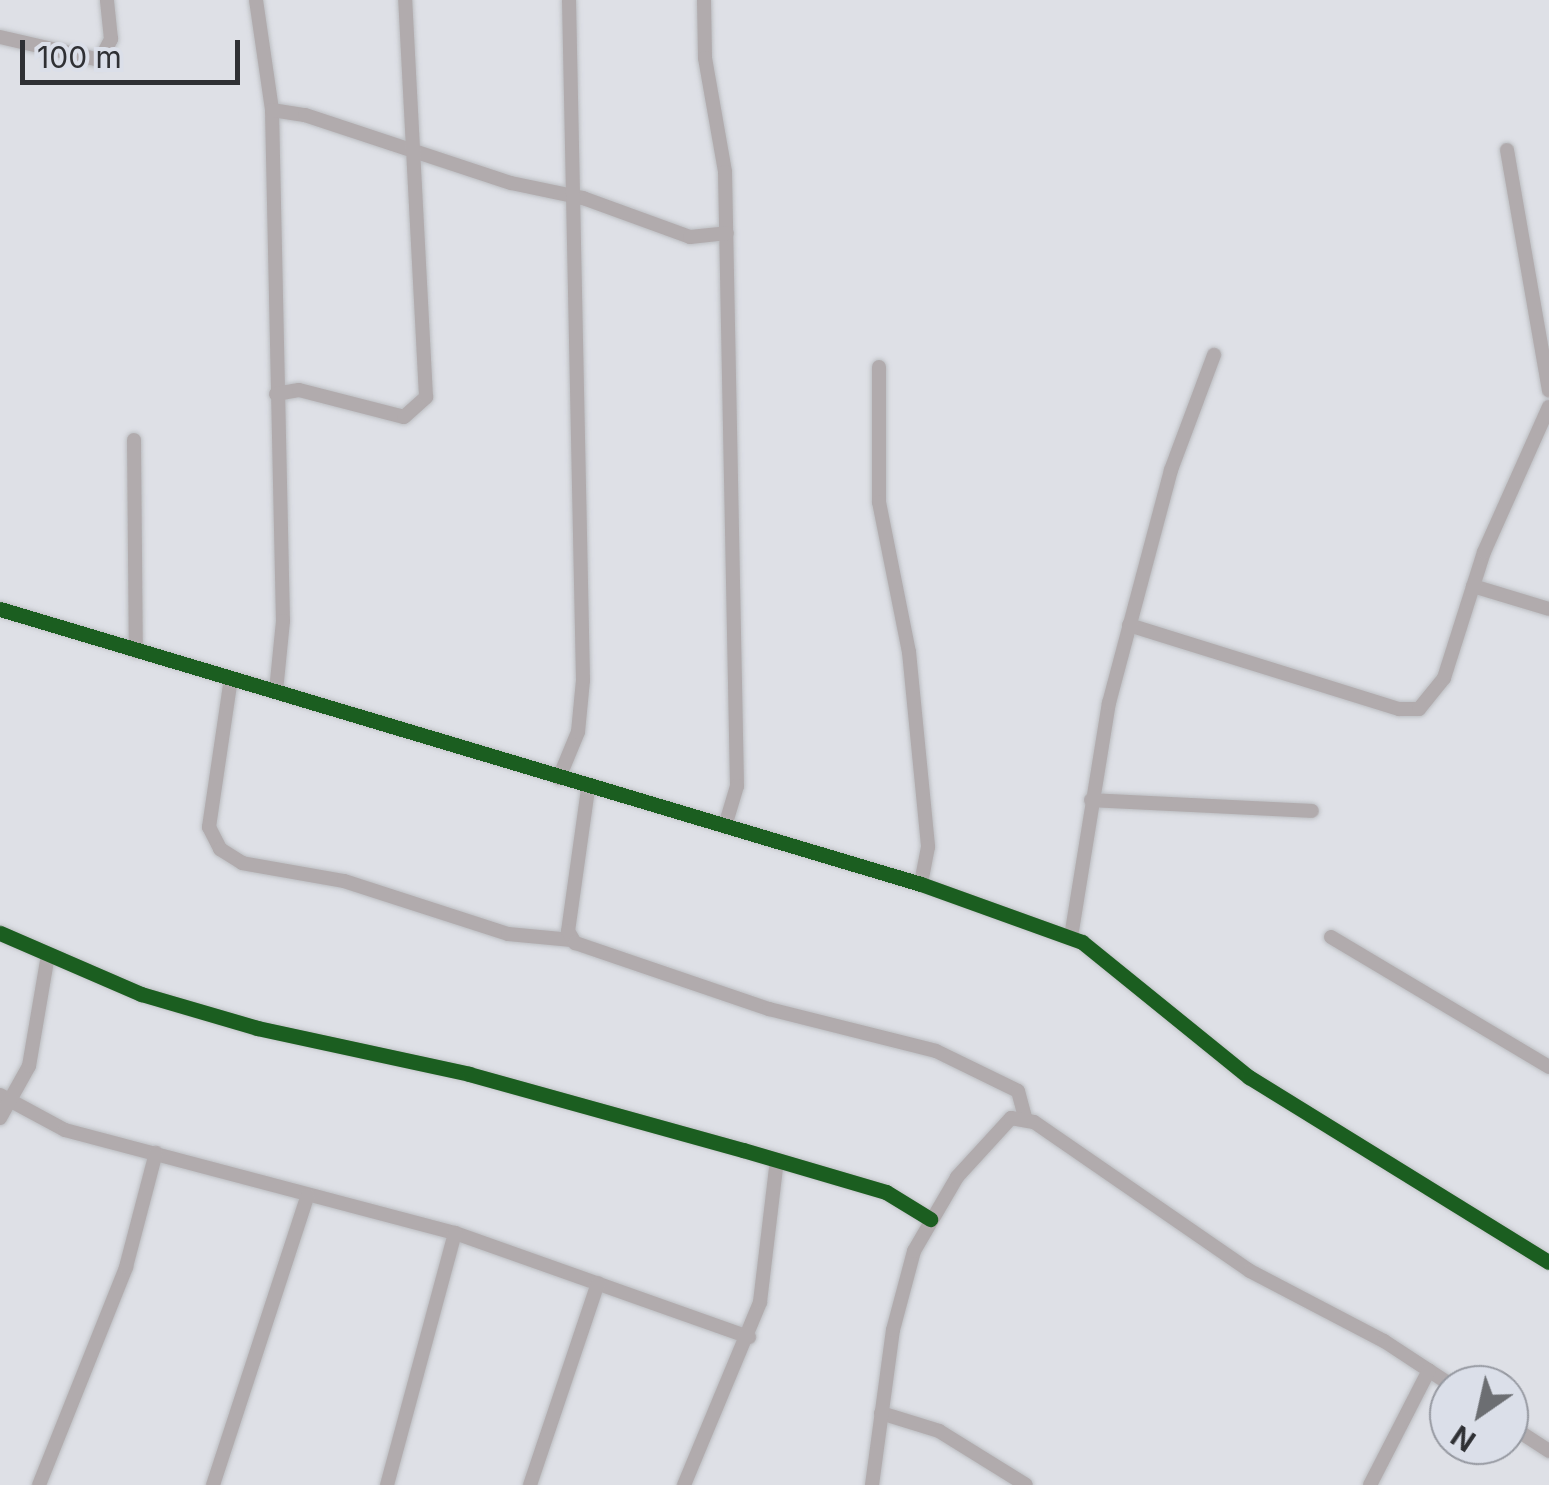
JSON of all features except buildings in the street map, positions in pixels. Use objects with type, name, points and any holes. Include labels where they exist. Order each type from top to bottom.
[{"type":"street","points":[[0,37],[100,60],[110,39],[106,0]]},
{"type":"street","points":[[256,0],[272,110],[282,640],[276,691]]},
{"type":"street","points":[[276,394],[299,390],[404,416],[423,405],[428,379],[411,149],[406,0]]},
{"type":"street","points":[[559,778],[578,732],[583,680],[570,0]]},
{"type":"street","points":[[704,0],[727,233],[736,786],[726,826]]},
{"type":"street","points":[[272,110],[411,149],[511,184],[572,195],[690,237],[727,233]]},
{"type":"street","points":[[1507,150],[1543,304],[1549,390]]},
{"type":"street","points":[[1071,937],[1086,867],[1091,800],[1129,625],[1171,470],[1214,355]]},
{"type":"street","points":[[879,367],[879,502],[909,652],[928,847],[921,884]]},
{"type":"street","points":[[1129,625],[1414,711],[1444,678],[1473,586],[1549,408]]},
{"type":"street","points":[[134,440],[136,651]]},
{"type":"street","points":[[1473,586],[1549,608]]},
{"type":"street","points":[[0,610],[921,884],[1071,937],[1092,947],[1248,1077],[1549,1262]]},
{"type":"street","points":[[230,678],[209,827],[220,849],[252,866],[344,881],[508,934],[572,940],[770,1009],[936,1051],[1018,1091],[1025,1118]]},
{"type":"street","points":[[572,940],[588,788]]},
{"type":"street","points":[[1091,800],[1312,811]]},
{"type":"street","points":[[0,933],[184,1007],[469,1074],[777,1160],[886,1192],[930,1219]]},
{"type":"street","points":[[1332,937],[1549,1067]]},
{"type":"street","points":[[0,1118],[4,1098],[29,1066],[48,955]]},
{"type":"street","points":[[4,1098],[65,1130],[454,1232],[749,1337]]},
{"type":"street","points":[[872,1485],[900,1294],[930,1219],[993,1132],[1011,1118],[1025,1118],[1250,1272],[1429,1370],[1370,1485]]},
{"type":"street","points":[[38,1485],[126,1268],[156,1154]]},
{"type":"street","points":[[684,1485],[749,1337],[764,1285],[777,1160]]},
{"type":"street","points":[[213,1485],[308,1195]]},
{"type":"street","points":[[388,1485],[454,1232]]},
{"type":"street","points":[[530,1485],[598,1283]]},
{"type":"street","points":[[882,1413],[939,1430],[1026,1485]]},
{"type":"cycle path","points":[[0,609],[921,884],[1082,942],[1249,1077],[1549,1262]]},
{"type":"cycle path","points":[[0,933],[141,994],[257,1028],[469,1074],[743,1150],[886,1192],[930,1219]]}]
